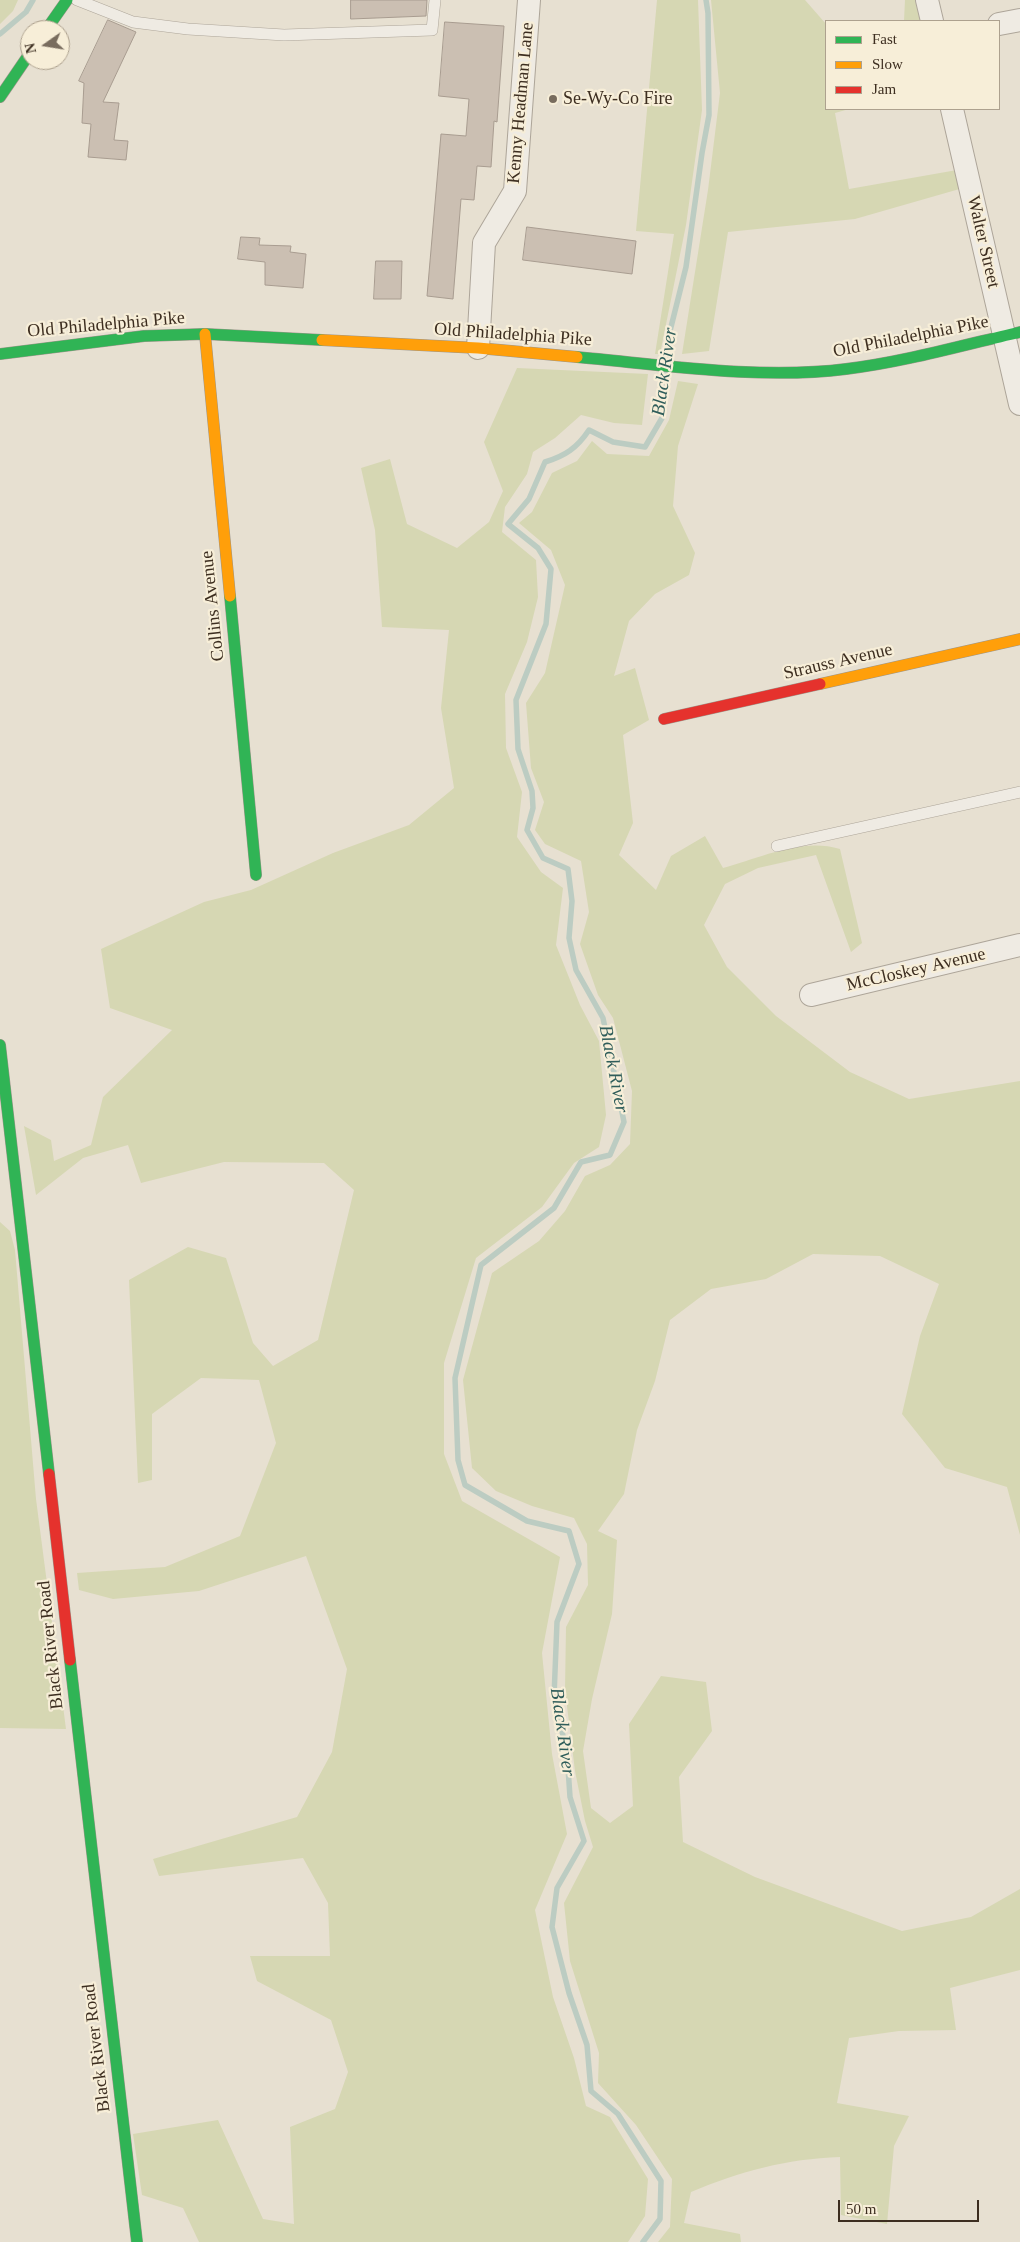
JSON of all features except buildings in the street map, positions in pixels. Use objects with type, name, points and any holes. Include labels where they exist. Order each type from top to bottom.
[{"type":"street","points":[[53,20],[67,0]]},
{"type":"street","name":"Kenny Headman Lane","points":[[478,348],[484,243],[515,191],[530,0]]},
{"type":"street","points":[[927,0],[932,20]]},
{"type":"street","points":[[1000,24],[1020,20]]},
{"type":"street","points":[[0,96],[20,67]]},
{"type":"street","name":"Walter Street","points":[[952,110],[1012,334],[1020,404]]},
{"type":"street","name":"Old Philadelphia Pike","points":[[0,354],[144,336],[205,334],[478,348],[678,367],[812,372],[847,369],[1012,334]]},
{"type":"street","name":"Collins Avenue","points":[[205,334],[256,875]]},
{"type":"street","name":"Strauss Avenue","points":[[664,719],[1020,639]]},
{"type":"street","name":"McCloskey Avenue","points":[[811,995],[1020,945]]},
{"type":"street","name":"Black River Road","points":[[0,1045],[137,2242]]},
{"type":"street","points":[[0,1199],[15,1182]]},
{"type":"lane","points":[[77,0],[133,22],[188,29],[284,35],[432,30],[435,0]]},
{"type":"lane","points":[[776,846],[1020,792]]},
{"type":"green space","points":[[0,0],[18,0],[13,11],[0,24]]},
{"type":"green space","points":[[657,0],[698,0],[702,110],[686,225],[660,354],[655,354],[674,234],[636,231]]},
{"type":"green space","points":[[711,0],[805,0],[825,23],[825,110],[846,110],[835,113],[849,189],[957,170],[963,188],[855,219],[728,232],[709,351],[682,354],[708,190],[720,93]]},
{"type":"green space","points":[[905,0],[915,0],[920,20],[904,20]]},
{"type":"green space","points":[[517,368],[648,374],[642,425],[614,423],[581,415],[555,438],[533,452],[527,474],[505,507],[502,532],[536,560],[538,597],[527,642],[505,694],[506,748],[522,792],[517,837],[541,872],[563,888],[556,945],[580,1005],[599,1041],[606,1115],[599,1147],[574,1163],[542,1207],[476,1258],[444,1363],[444,1454],[462,1501],[560,1557],[542,1653],[552,1754],[567,1834],[535,1910],[553,1997],[574,2058],[586,2106],[610,2117],[648,2179],[645,2216],[628,2242],[199,2242],[183,2208],[142,2195],[133,2134],[218,2120],[263,2219],[294,2224],[290,2127],[335,2109],[348,2072],[331,2020],[257,1981],[250,1956],[330,1956],[328,1903],[303,1858],[159,1876],[153,1859],[297,1817],[332,1752],[347,1669],[306,1556],[199,1591],[113,1599],[79,1590],[77,1573],[165,1567],[240,1536],[276,1443],[259,1380],[201,1378],[152,1414],[152,1480],[138,1483],[129,1280],[188,1247],[226,1258],[253,1343],[273,1366],[318,1340],[354,1190],[324,1163],[224,1162],[141,1183],[128,1145],[83,1158],[36,1195],[24,1126],[51,1140],[54,1161],[91,1145],[103,1097],[172,1030],[110,1008],[101,949],[204,902],[251,890],[333,853],[409,825],[454,788],[441,708],[449,630],[382,627],[375,530],[361,468],[390,459],[407,524],[457,548],[489,522],[503,491],[484,442]]},
{"type":"green space","points":[[678,381],[698,384],[678,446],[673,506],[695,553],[689,575],[655,594],[629,621],[614,676],[635,668],[649,720],[623,735],[633,823],[619,855],[656,890],[671,856],[705,836],[723,868],[766,854],[796,847],[826,846],[840,849],[862,943],[851,952],[816,855],[758,868],[725,884],[704,925],[727,967],[776,1016],[850,1072],[909,1099],[1020,1081],[1020,1535],[1007,1487],[945,1468],[902,1414],[920,1336],[939,1284],[880,1256],[813,1254],[766,1279],[711,1289],[670,1320],[655,1381],[637,1430],[624,1494],[598,1531],[617,1540],[612,1614],[592,1699],[583,1751],[591,1808],[610,1823],[633,1806],[629,1724],[661,1676],[706,1682],[712,1731],[679,1777],[683,1842],[755,1877],[902,1931],[971,1917],[1020,1889],[1020,1970],[950,1988],[956,2030],[899,2031],[849,2038],[837,2103],[909,2116],[894,2146],[887,2224],[841,2215],[840,2157],[801,2160],[746,2172],[691,2192],[684,2223],[740,2234],[741,2242],[658,2242],[670,2227],[672,2179],[636,2125],[598,2083],[599,2053],[570,1961],[564,1903],[593,1847],[585,1821],[575,1771],[565,1690],[566,1627],[588,1585],[587,1544],[574,1518],[532,1506],[496,1491],[472,1468],[463,1380],[492,1273],[539,1241],[565,1211],[585,1176],[610,1165],[630,1144],[632,1091],[613,1018],[598,995],[580,944],[589,912],[581,861],[545,844],[535,830],[544,802],[531,768],[526,703],[545,673],[565,585],[551,550],[519,523],[532,512],[552,473],[577,461],[592,441],[607,454],[649,456],[669,420]]},
{"type":"green space","points":[[0,1222],[10,1231],[15,1250],[36,1499],[66,1729],[0,1728]]},
{"type":"waterway","points":[[0,34],[26,12],[33,0]]},
{"type":"waterway","name":"Black River","points":[[667,358],[668,339],[686,267],[709,115],[708,13],[706,0]]},
{"type":"waterway","name":"Black River","points":[[643,2242],[660,2219],[661,2181],[618,2114],[591,2091],[587,2045],[569,1993],[552,1927],[557,1888],[584,1841],[570,1797],[567,1753],[554,1697],[557,1622],[579,1564],[569,1531],[527,1521],[465,1485],[458,1460],[455,1378],[481,1265],[554,1208],[581,1162],[610,1155],[624,1122],[603,1018],[576,970],[569,938],[572,901],[568,869],[543,858],[527,830],[533,808],[532,791],[518,749],[516,700],[546,624],[551,569],[538,548],[508,524],[529,499],[545,462],[559,457],[570,450],[580,442],[589,430],[613,442],[645,447],[662,418],[667,372]]},
{"type":"traffic: fast","points":[[53,20],[67,0]]},
{"type":"traffic: fast","points":[[0,97],[20,68]]},
{"type":"traffic: fast","points":[[577,357],[712,370],[780,373],[813,372],[890,362],[1020,332]]},
{"type":"traffic: fast","points":[[0,354],[144,336],[205,334],[322,340]]},
{"type":"traffic: fast","points":[[230,596],[256,875]]},
{"type":"traffic: fast","points":[[0,1045],[49,1474]]},
{"type":"traffic: fast","points":[[70,1660],[137,2242]]},
{"type":"traffic: slow","points":[[205,334],[230,596]]},
{"type":"traffic: slow","points":[[322,340],[478,348],[577,357]]},
{"type":"traffic: slow","points":[[820,684],[1020,639]]},
{"type":"traffic: jam","points":[[664,719],[820,684]]},
{"type":"traffic: jam","points":[[49,1474],[70,1660]]},
{"type":"place","name":"Se-Wy-Co Fire","points":[[553,99]]}]
